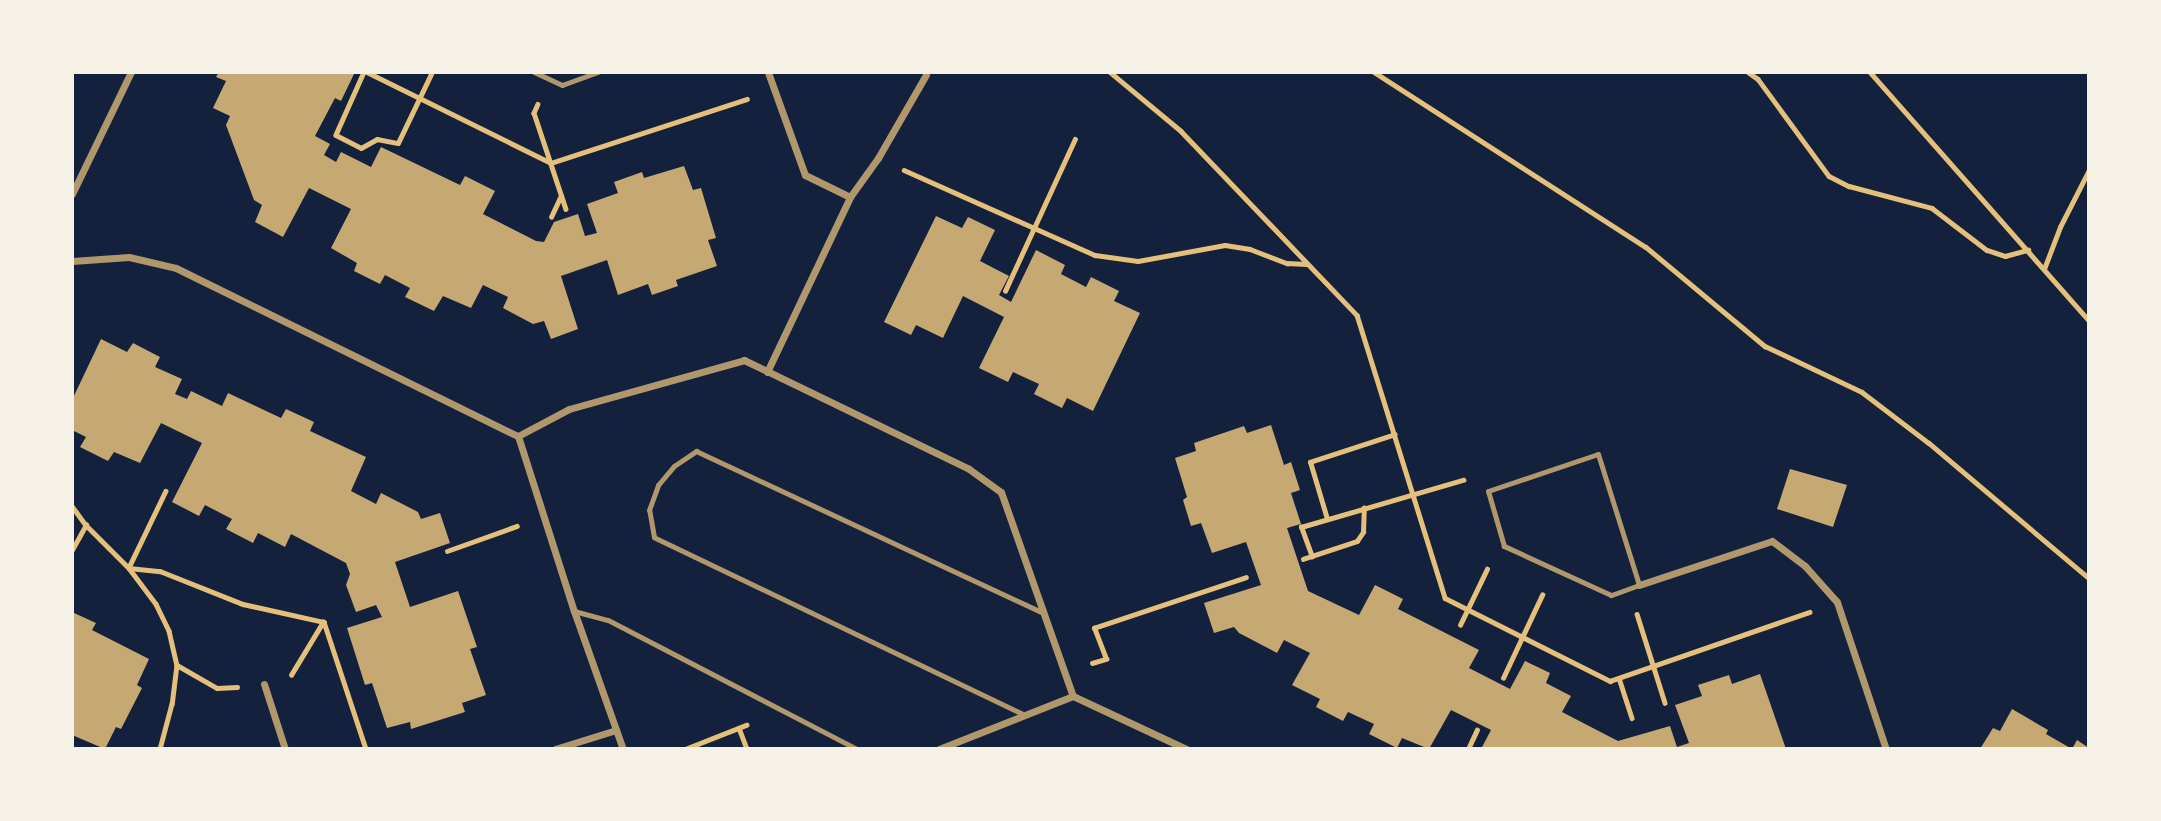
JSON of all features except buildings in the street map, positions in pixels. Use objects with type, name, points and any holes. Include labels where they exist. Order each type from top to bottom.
[{"type":"street","points":[[72,194],[131,72]]},
{"type":"street","points":[[768,72],[805,176],[850,197]]},
{"type":"street","points":[[767,372],[850,197],[878,158],[926,75]]},
{"type":"street","points":[[72,261],[129,257],[176,268],[518,436],[574,611],[623,749]]},
{"type":"street","points":[[518,436],[569,409],[744,360],[969,469],[1000,492],[1073,696],[1186,749]]},
{"type":"street","points":[[1639,585],[1772,541],[1805,566],[1838,602],[1886,749]]},
{"type":"street","points":[[264,684],[285,749]]},
{"type":"street","points":[[939,749],[1073,696]]},
{"type":"street","points":[[555,749],[616,730]]},
{"type":"lane","points":[[534,72],[562,85],[598,72]]},
{"type":"lane","points":[[1026,716],[654,537],[649,510],[658,485],[674,466],[696,451],[1043,613]]},
{"type":"lane","points":[[1598,454],[1639,585],[1611,595],[1504,546],[1489,491],[1598,454]]},
{"type":"lane","points":[[574,611],[608,620],[857,749]]},
{"type":"path","points":[[432,72],[419,98],[398,143],[377,139],[361,148],[335,135],[365,72],[419,98],[551,163],[775,90]]},
{"type":"path","points":[[1110,72],[1181,131],[1357,315],[1445,598],[1610,681],[1838,602]]},
{"type":"path","points":[[1374,72],[1646,247],[1765,346],[1861,392],[1929,443],[2089,578]]},
{"type":"path","points":[[1748,72],[1758,79],[1829,176],[1849,186],[1932,208],[1987,250],[2005,256],[2028,250]]},
{"type":"path","points":[[1870,72],[2089,320]]},
{"type":"path","points":[[550,80],[534,113],[566,209]]},
{"type":"path","points":[[1005,291],[1075,139]]},
{"type":"path","points":[[878,158],[1033,229],[1095,254],[1138,261],[1225,245],[1250,249],[1287,263],[1307,264]]},
{"type":"path","points":[[2044,269],[2060,227],[2089,170]]},
{"type":"path","points":[[551,217],[562,195]]},
{"type":"path","points":[[1327,519],[1310,462],[1395,434]]},
{"type":"path","points":[[1312,557],[1301,527],[1468,478],[1489,491]]},
{"type":"path","points":[[129,568],[166,491]]},
{"type":"path","points":[[72,506],[86,525],[129,568],[156,604],[169,631],[177,665],[172,704],[160,749]]},
{"type":"path","points":[[1303,559],[1357,541],[1363,532],[1364,508]]},
{"type":"path","points":[[447,551],[544,517]]},
{"type":"path","points":[[72,550],[86,525]]},
{"type":"path","points":[[1460,625],[1489,565],[1504,546]]},
{"type":"path","points":[[129,568],[160,571],[243,604],[324,622]]},
{"type":"path","points":[[1503,678],[1554,569]]},
{"type":"path","points":[[1064,671],[1106,659],[1094,628],[1246,577]]},
{"type":"path","points":[[1611,595],[1636,613],[1665,703]]},
{"type":"path","points":[[177,665],[217,688],[288,679],[324,622]]},
{"type":"path","points":[[324,622],[366,749]]},
{"type":"path","points":[[1619,678],[1632,718]]},
{"type":"path","points":[[685,749],[782,710]]},
{"type":"path","points":[[739,727],[747,749]]},
{"type":"path","points":[[1468,749],[1477,730]]}]
